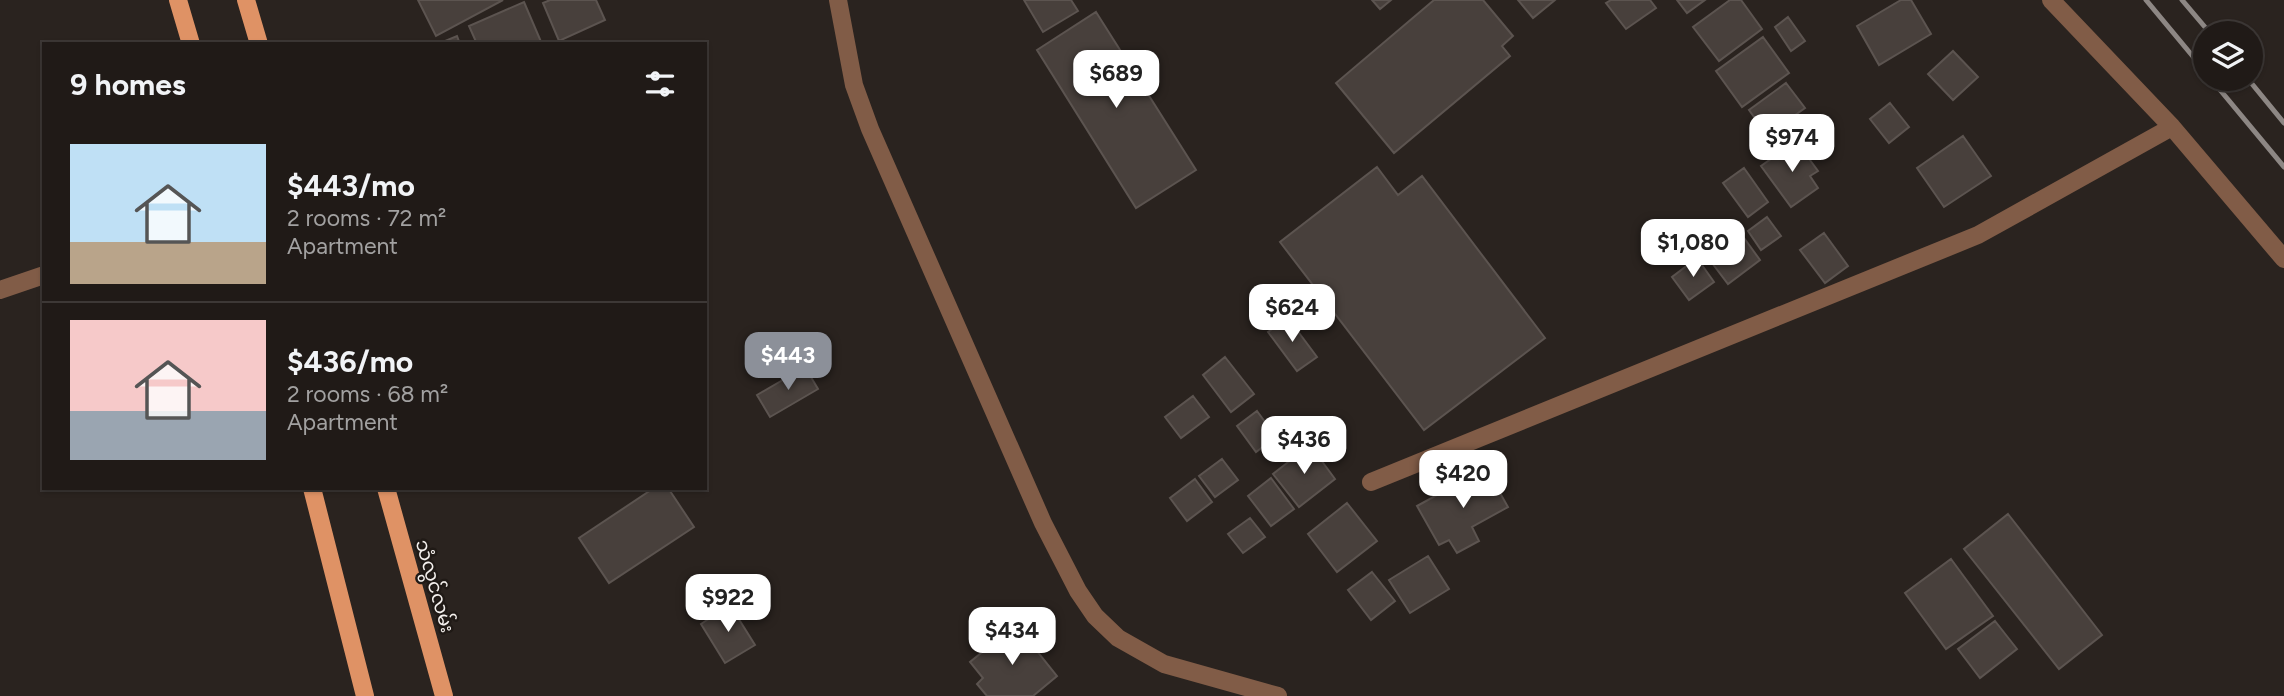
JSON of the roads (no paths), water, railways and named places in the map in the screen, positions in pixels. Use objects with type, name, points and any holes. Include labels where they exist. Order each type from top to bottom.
[{"type":"main road","points":[[178,0],[190,42]]},
{"type":"main road","points":[[246,0],[258,42]]},
{"type":"main road","points":[[313,490],[365,696]]},
{"type":"main road","name":"သံလွင်လမ်း","points":[[387,490],[444,696]]},
{"type":"street","points":[[838,0],[854,85],[870,129],[1043,523],[1078,591],[1095,617],[1118,638],[1164,664],[1278,696]]},
{"type":"street","points":[[2051,0],[2172,127],[2284,260]]},
{"type":"street","points":[[1371,482],[1978,235],[2172,127]]},
{"type":"street","points":[[0,290],[42,276]]},
{"type":"railway","points":[[2146,0],[2193,57]]},
{"type":"railway","points":[[2182,0],[2200,21]]},
{"type":"railway","points":[[2221,91],[2284,167]]},
{"type":"railway","points":[[2258,91],[2284,123]]}]
